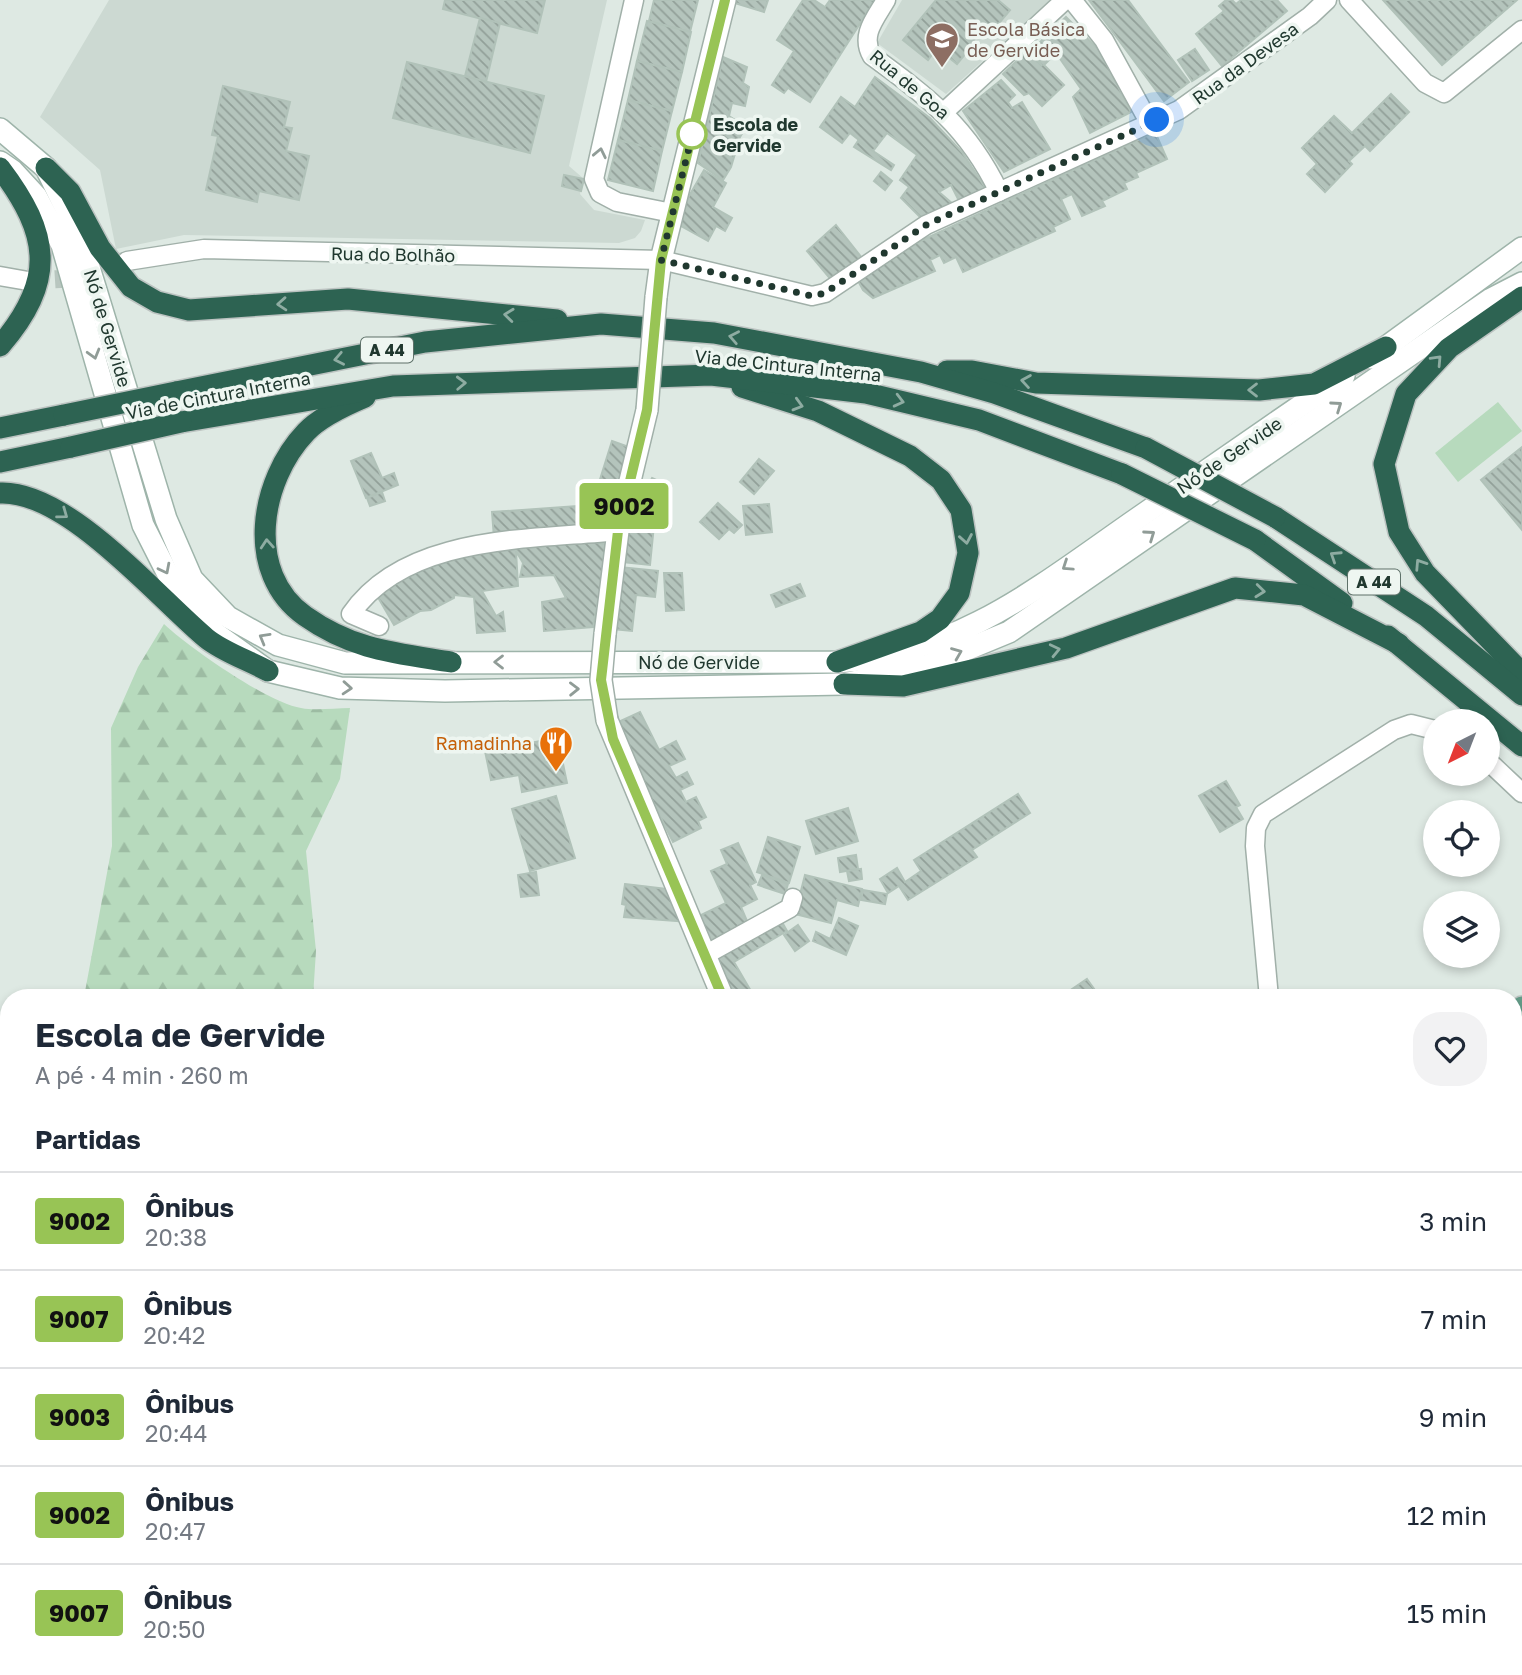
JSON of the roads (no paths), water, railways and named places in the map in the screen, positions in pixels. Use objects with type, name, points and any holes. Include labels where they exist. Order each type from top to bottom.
[{"type":"highway","points":[[0,168],[33,220],[41,252],[39,284],[27,314],[0,346]]},
{"type":"highway","points":[[46,168],[71,192],[100,248],[131,287],[157,302],[189,310],[348,299],[601,324]]},
{"type":"highway","points":[[1522,297],[1449,348],[1406,394],[1384,464],[1399,532],[1425,573],[1522,673]]},
{"type":"highway","name":"Via de Cintura Interna","points":[[0,428],[425,342],[601,324],[714,333],[921,372],[994,393],[1146,448],[1275,516],[1426,616],[1522,695]]},
{"type":"highway","points":[[921,372],[972,371],[1037,383],[1259,390],[1314,384],[1386,347]]},
{"type":"highway","points":[[711,375],[818,411],[910,456],[941,480],[961,510],[968,553],[958,593],[940,619],[921,632],[837,662]]},
{"type":"highway","name":"Via de Cintura Interna","points":[[0,462],[181,422],[393,386],[711,375],[866,393],[978,421],[1122,474],[1255,540],[1399,644],[1522,746]]},
{"type":"highway","points":[[393,386],[351,403],[307,429],[283,460],[267,502],[265,548],[277,585],[303,614],[348,642],[451,662]]},
{"type":"highway","points":[[0,493],[12,492],[57,509],[111,552],[209,640],[268,671]]},
{"type":"highway","points":[[844,684],[903,686],[1066,648],[1235,588],[1304,595],[1399,644]]},
{"type":"main road","points":[[719,989],[607,720],[601,680],[618,531],[647,410],[661,260],[725,0]]},
{"type":"main road","name":"Nó de Gervide","points":[[0,129],[46,168],[80,238],[166,519],[192,579],[228,617],[278,645],[345,663],[837,662],[877,660],[923,648],[999,613],[1386,347],[1522,248]]},
{"type":"main road","name":"Nó de Gervide","points":[[0,162],[13,171],[36,196],[62,245],[143,525],[177,592],[215,633],[268,671],[340,688],[445,691],[844,684],[929,665],[1009,632],[1491,299],[1522,283]]},
{"type":"street","points":[[634,0],[594,179],[600,193],[617,202],[672,213]]},
{"type":"street","name":"Rua de Goa","points":[[886,0],[866,35],[866,46],[872,56],[944,112],[973,144],[999,192]]},
{"type":"street","points":[[944,112],[1065,0]]},
{"type":"street","points":[[1072,0],[1104,40],[1150,124]]},
{"type":"street","name":"Rua da Devesa","points":[[661,260],[812,296],[825,293],[926,225],[1150,124],[1190,103],[1310,16],[1327,0]]},
{"type":"street","points":[[1349,0],[1425,83],[1444,93],[1522,30]]},
{"type":"street","name":"Rua do Bolhão","points":[[127,261],[204,249],[661,260]]},
{"type":"street","points":[[0,276],[28,281]]},
{"type":"street","points":[[379,626],[351,614],[365,593],[436,555],[484,541],[618,531]]},
{"type":"street","points":[[1268,989],[1255,846],[1256,828],[1263,814],[1394,730],[1410,724],[1423,727]]},
{"type":"street","points":[[1500,772],[1522,793]]},
{"type":"street","points":[[705,955],[790,908],[793,898]]},
{"type":"tunnel","points":[[28,281],[60,279],[124,261]]},
{"type":"place","name":"Escola Básica de Gervide","points":[[942,69]]},
{"type":"place","name":"Escola de Gervide","points":[[692,134]]},
{"type":"place","name":"Ramadinha","points":[[556,773]]}]
